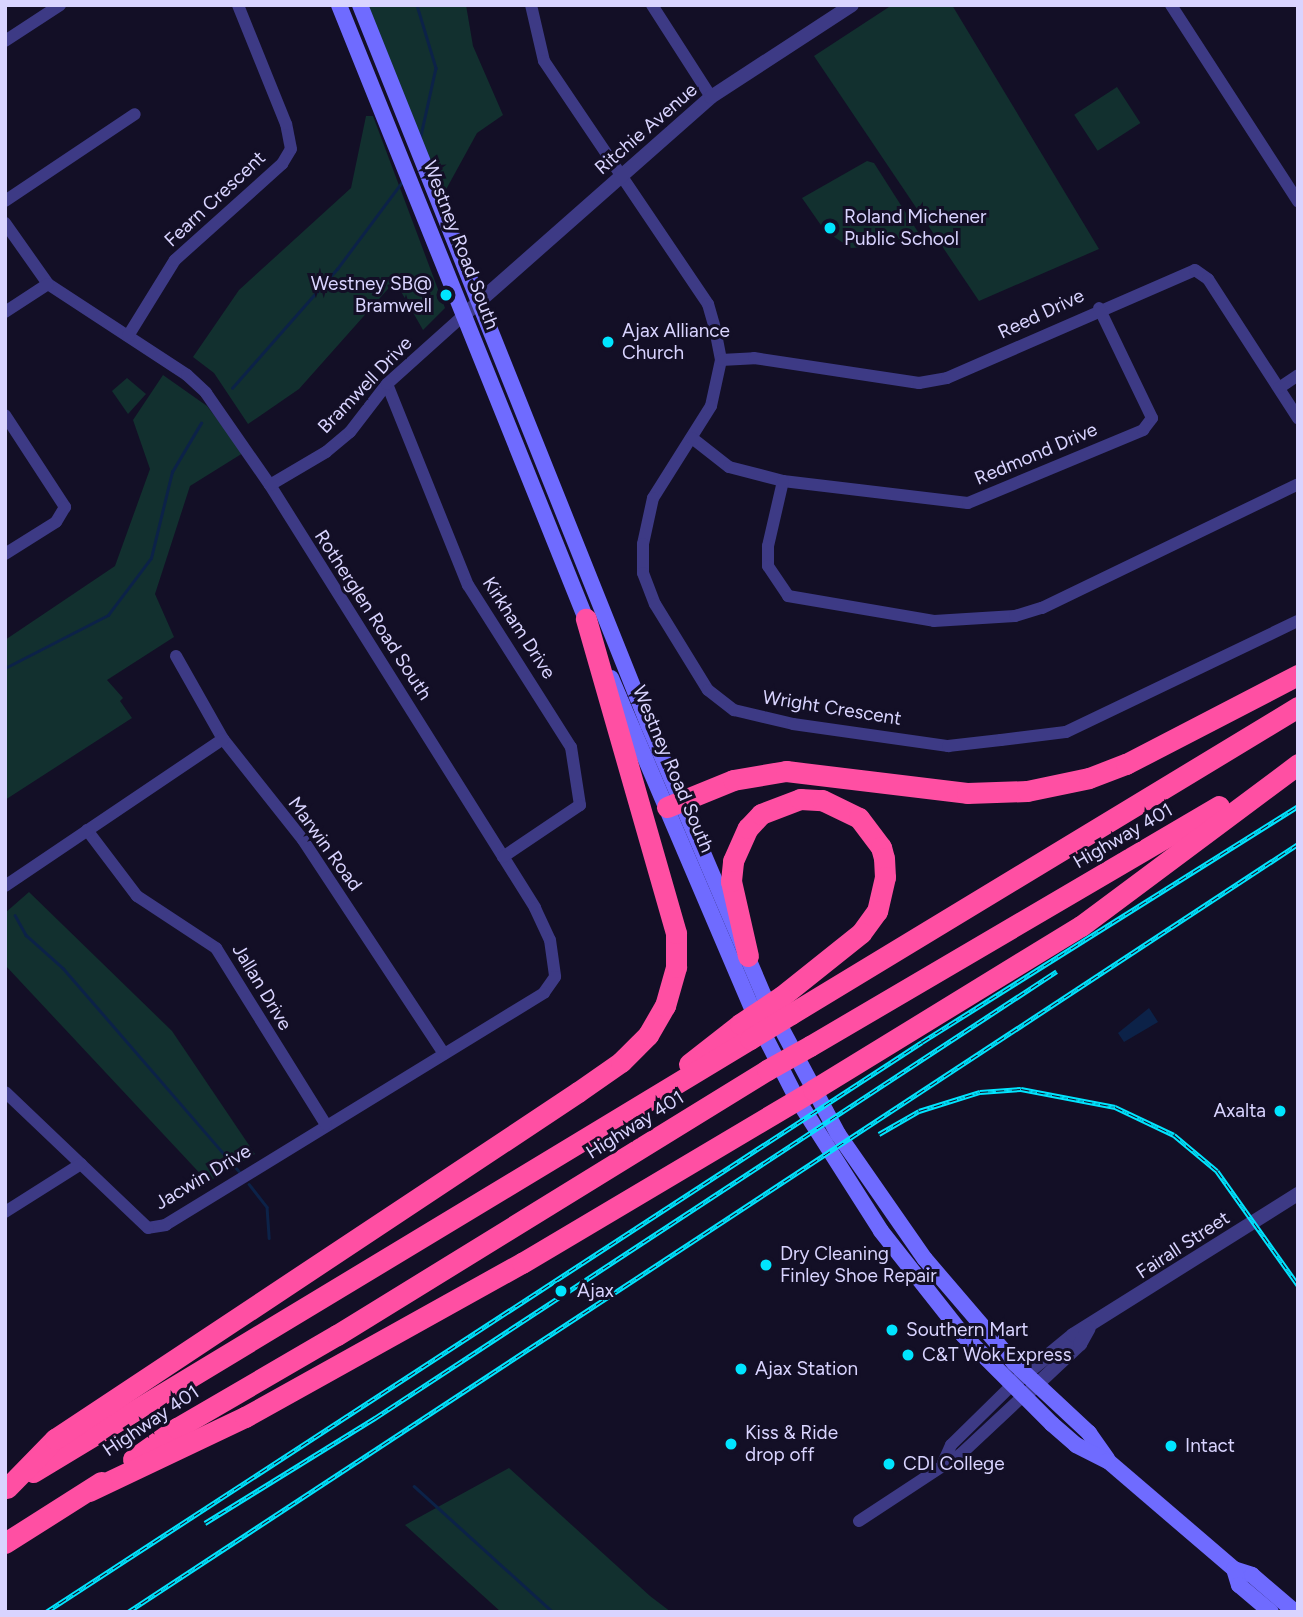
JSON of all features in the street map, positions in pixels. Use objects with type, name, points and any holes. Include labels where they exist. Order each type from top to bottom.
[{"type":"highway","points":[[6,1489],[55,1439],[441,1178],[578,1092],[621,1062],[648,1035],[664,1006],[676,967],[676,933],[586,619]]},
{"type":"highway","points":[[675,803],[733,780],[786,771],[967,793],[1027,791],[1089,778],[1126,764],[1298,675]]},
{"type":"highway","name":"Highway 401","points":[[6,1489],[666,1088],[745,1031],[787,1005],[1298,708]]},
{"type":"highway","points":[[89,1491],[267,1405],[522,1263],[805,1095],[1081,926],[1298,762]]},
{"type":"highway","name":"Highway 401","points":[[5,1543],[89,1491],[177,1428],[337,1335],[767,1070],[1298,762]]},
{"type":"highway","points":[[748,956],[731,881],[733,861],[748,828],[761,814],[800,799],[822,800],[859,818],[881,847],[884,858],[877,911],[861,933],[787,1005]]},
{"type":"main road","name":"Westney Road South","points":[[339,5],[415,184],[586,619],[748,956],[805,1095],[925,1259],[1031,1379],[1089,1433],[1108,1461]]},
{"type":"main road","name":"Westney Road South","points":[[360,5],[430,171],[675,803],[745,996],[805,1095],[881,1231],[963,1335],[1017,1391],[1076,1444],[1108,1461],[1234,1569],[1252,1575],[1295,1612]]},
{"type":"main road","name":"Westney Road South","points":[[1234,1569],[1239,1584],[1271,1612]]},
{"type":"street","points":[[5,41],[60,5]]},
{"type":"street","name":"Fearn Crescent","points":[[128,336],[176,260],[282,164],[291,149],[286,124],[238,5]]},
{"type":"street","name":"Wright Crescent","points":[[531,5],[544,61],[708,304],[721,360],[711,406],[653,498],[643,544],[643,573],[691,669],[734,710],[793,724],[948,746],[1066,732],[1298,621]]},
{"type":"street","points":[[652,5],[711,97]]},
{"type":"street","name":"Ritchie Avenue","points":[[478,300],[711,97],[852,5]]},
{"type":"street","points":[[1171,5],[1298,201]]},
{"type":"street","points":[[5,201],[135,114]]},
{"type":"street","name":"Rotherglen Road South","points":[[5,223],[48,284],[187,375],[206,393],[270,485],[503,857],[550,940],[555,976],[544,993],[444,1054]]},
{"type":"street","name":"Reed Drive","points":[[721,360],[754,358],[919,383],[947,378],[1099,308],[1195,270],[1208,279],[1298,418]]},
{"type":"street","points":[[5,312],[48,284]]},
{"type":"street","name":"Bramwell Drive","points":[[270,485],[326,452],[350,432],[387,384],[478,300]]},
{"type":"street","name":"Redmond Drive","points":[[692,438],[729,467],[783,481],[968,503],[1143,430],[1152,418],[1099,308]]},
{"type":"street","points":[[1279,388],[1298,375]]},
{"type":"street","name":"Kirkham Drive","points":[[387,384],[468,585],[571,747],[580,805],[503,857]]},
{"type":"street","points":[[5,415],[65,507],[56,522],[5,554]]},
{"type":"street","points":[[783,481],[768,546],[768,566],[788,596],[934,621],[1014,616],[1042,608],[1298,484]]},
{"type":"street","name":"Marwin Road","points":[[176,656],[223,739],[303,840],[444,1054]]},
{"type":"street","points":[[5,886],[223,739]]},
{"type":"street","name":"Jallan Drive","points":[[87,830],[137,896],[216,948],[326,1125]]},
{"type":"street","name":"Jacwin Drive","points":[[5,1092],[148,1228],[166,1226],[444,1054]]},
{"type":"street","points":[[5,1212],[82,1164]]},
{"type":"street","name":"Fairall Street","points":[[1017,1391],[1080,1343],[1088,1328],[1298,1194]]},
{"type":"street","points":[[859,1521],[943,1463],[951,1445],[1017,1391]]},
{"type":"green space","points":[[367,5],[466,5],[473,46],[503,115],[477,133],[443,195]]},
{"type":"green space","points":[[892,5],[952,5],[1099,249],[979,301],[814,56]]},
{"type":"green space","points":[[1117,87],[1140,123],[1098,151],[1074,115]]},
{"type":"green space","points":[[366,116],[373,116],[445,308],[423,330],[395,281],[299,389],[248,424],[214,373],[193,357],[239,290],[351,188]]},
{"type":"green space","points":[[867,161],[874,163],[918,232],[881,246],[851,248],[825,231],[802,198]]},
{"type":"green space","points":[[163,375],[207,406],[243,453],[190,486],[155,594],[174,637],[107,680],[123,698],[120,701],[132,718],[5,800],[5,640],[115,566],[150,469],[133,420]]},
{"type":"green space","points":[[127,378],[146,394],[128,414],[112,391]]},
{"type":"green space","points":[[29,892],[172,1031],[255,1154],[208,1182],[5,965],[5,913]]},
{"type":"green space","points":[[509,1468],[671,1612],[501,1612],[405,1525]]},
{"type":"water","points":[[1149,1008],[1158,1022],[1124,1042],[1118,1033]]},
{"type":"waterway","points":[[417,5],[436,68],[420,140]]},
{"type":"waterway","points":[[232,388],[337,269],[402,182]]},
{"type":"waterway","points":[[5,668],[108,615],[151,558],[172,472],[201,423]]},
{"type":"waterway","points":[[15,915],[26,935],[63,968],[239,1171]]},
{"type":"waterway","points":[[249,1184],[267,1207],[269,1238]]},
{"type":"waterway","points":[[414,1486],[553,1612]]},
{"type":"railway","points":[[46,1612],[922,1042],[1298,806]]},
{"type":"railway","points":[[128,1612],[1298,844]]},
{"type":"railway","points":[[205,1523],[375,1418],[1057,971]]},
{"type":"railway","points":[[879,1134],[919,1111],[980,1092],[1021,1089],[1115,1107],[1174,1135],[1217,1171],[1298,1285]]},
{"type":"place","name":"Roland Michener Public School","points":[[830,228]]},
{"type":"place","name":"Westney SB@ Bramwell","points":[[446,295]]},
{"type":"place","name":"Ajax Alliance Church","points":[[608,342]]},
{"type":"place","name":"Axalta","points":[[1280,1111]]},
{"type":"place","name":"Dry Cleaning Finley Shoe Repair","points":[[766,1265]]},
{"type":"place","name":"Ajax","points":[[561,1291]]},
{"type":"place","name":"Southern Mart","points":[[892,1330]]},
{"type":"place","name":"C&T Wok Express","points":[[908,1355]]},
{"type":"place","name":"Ajax Station","points":[[741,1369]]},
{"type":"place","name":"Kiss & Ride drop off","points":[[731,1444]]},
{"type":"place","name":"Intact","points":[[1171,1446]]},
{"type":"place","name":"CDI College","points":[[889,1464]]}]
